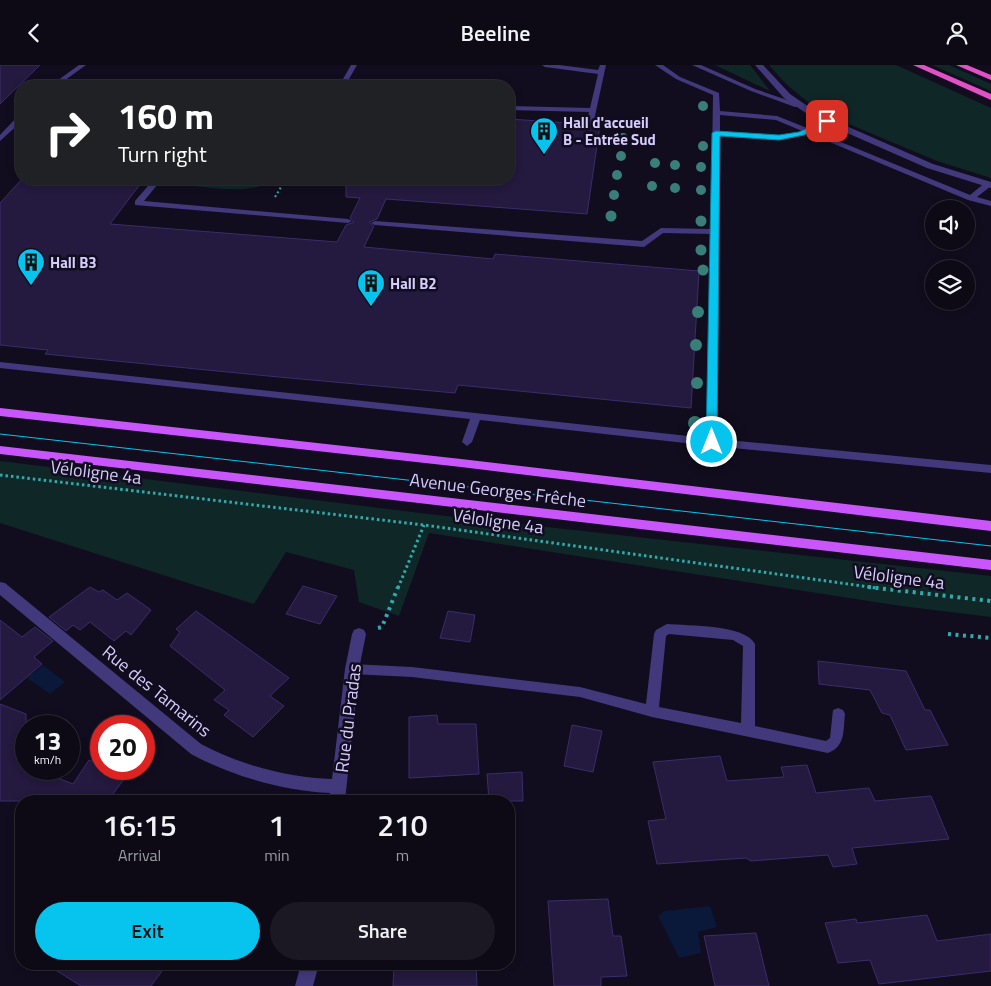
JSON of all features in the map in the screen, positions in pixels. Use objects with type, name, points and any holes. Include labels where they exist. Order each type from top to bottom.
[{"type":"highway","points":[[917,65],[991,97]]},
{"type":"highway","points":[[960,65],[991,78]]},
{"type":"main road","name":"Avenue Georges Frêche","points":[[0,412],[462,463],[991,525]]},
{"type":"main road","name":"Avenue Georges Frêche","points":[[0,450],[991,565]]},
{"type":"street","points":[[759,65],[779,89],[798,105],[827,121],[891,150],[990,185]]},
{"type":"street","name":"Rue des Tamarins","points":[[0,587],[196,749],[213,758],[241,768],[304,785],[340,786]]},
{"type":"street","name":"Rue du Pradas","points":[[338,795],[352,669],[358,634]]},
{"type":"street","points":[[304,986],[308,970]]},
{"type":"lane","points":[[62,80],[83,65]]},
{"type":"lane","points":[[345,80],[354,65]]},
{"type":"lane","points":[[545,65],[603,69],[590,123]]},
{"type":"lane","points":[[658,65],[678,78],[716,93],[712,442]]},
{"type":"lane","points":[[695,65],[753,90],[798,105]]},
{"type":"lane","points":[[515,108],[593,110]]},
{"type":"lane","points":[[716,113],[777,117],[971,198],[991,204]]},
{"type":"lane","points":[[716,133],[779,138],[808,131],[827,121]]},
{"type":"lane","points":[[0,139],[15,123]]},
{"type":"lane","points":[[153,185],[138,203],[348,221]]},
{"type":"lane","points":[[971,198],[990,185]]},
{"type":"lane","points":[[375,223],[644,244],[661,230],[714,231]]},
{"type":"lane","points":[[0,365],[712,442],[991,469]]},
{"type":"lane","points":[[467,442],[476,417]]},
{"type":"lane","points":[[652,711],[660,634],[667,629],[736,635],[749,644],[748,731]]},
{"type":"lane","points":[[352,669],[412,672],[580,692],[652,711],[828,747],[836,741],[838,714]]},
{"type":"path","name":"Véloligne 4a","points":[[0,475],[424,525],[882,589],[991,601]]},
{"type":"path","points":[[358,634],[382,627],[424,525]]},
{"type":"path","points":[[948,634],[991,638]]},
{"type":"green space","points":[[715,65],[750,65],[770,91]]},
{"type":"green space","points":[[769,65],[896,65],[991,108],[991,178],[937,161],[820,112],[786,84]]},
{"type":"green space","points":[[932,65],[949,65],[991,84],[991,91]]},
{"type":"green space","points":[[183,185],[265,185],[239,189]]},
{"type":"green space","points":[[0,461],[428,514],[991,576],[991,617],[901,606],[429,533],[399,616],[359,602],[354,570],[286,552],[254,604],[0,523]]},
{"type":"water","points":[[43,665],[65,682],[50,694],[27,678]]},
{"type":"water","points":[[710,906],[717,927],[698,932],[701,953],[679,958],[658,916],[664,911]]},
{"type":"building","points":[[0,65],[40,65],[25,80],[15,80],[15,89],[0,104]]},
{"type":"building","name":"Hall B2","points":[[515,119],[584,124],[592,127],[600,125],[587,214],[386,199],[377,219],[369,222],[374,226],[364,247],[493,259],[495,254],[699,271],[691,408],[458,385],[455,393],[268,376],[45,354],[48,350],[0,345],[0,203],[16,185],[139,185],[110,224],[337,242],[346,225],[354,222],[350,218],[360,198],[346,197],[346,185],[515,185]]},
{"type":"building","points":[[303,586],[337,596],[320,624],[286,614]]},
{"type":"building","points":[[90,587],[99,592],[103,590],[117,600],[127,593],[151,610],[131,635],[126,631],[114,641],[90,622],[80,630],[73,625],[66,631],[49,617]]},
{"type":"building","points":[[196,611],[289,678],[270,696],[284,706],[253,737],[224,715],[229,710],[214,700],[225,690],[170,646],[180,632],[176,629]]},
{"type":"building","points":[[448,611],[475,615],[470,642],[440,638]]},
{"type":"building","points":[[0,620],[22,637],[35,627],[53,641],[34,657],[42,664],[0,700]]},
{"type":"building","points":[[818,661],[906,671],[925,710],[930,710],[948,745],[906,750],[890,715],[882,713],[870,690],[819,684]]},
{"type":"building","points":[[0,704],[26,714],[15,715],[15,780],[63,780],[73,784],[76,780],[80,780],[80,774],[89,760],[90,780],[123,780],[112,795],[15,795],[15,801],[0,801]]},
{"type":"building","points":[[437,715],[438,724],[476,724],[479,774],[409,778],[409,717]]},
{"type":"building","points":[[572,725],[602,731],[593,772],[564,766]]},
{"type":"building","points":[[720,756],[727,781],[784,777],[781,767],[807,765],[816,793],[869,788],[875,801],[931,796],[949,839],[852,848],[857,864],[833,867],[828,855],[751,861],[746,858],[657,864],[648,821],[666,819],[653,762]]},
{"type":"building","points":[[522,772],[523,801],[515,801],[515,795],[489,795],[487,774]]},
{"type":"building","points":[[608,899],[613,936],[621,936],[627,976],[601,977],[601,986],[554,986],[548,901]]},
{"type":"building","points":[[927,915],[937,941],[991,934],[991,971],[879,984],[870,960],[838,963],[825,923],[856,919],[857,923]]},
{"type":"building","points":[[756,933],[769,986],[715,986],[704,936]]},
{"type":"building","points":[[56,970],[163,970],[151,986],[81,986]]},
{"type":"building","points":[[394,970],[476,970],[477,986],[393,986]]},
{"type":"tram line","points":[[0,434],[991,546]]},
{"type":"place","name":"Hall d'accueil B - Entrée Sud","points":[[544,155]]},
{"type":"place","name":"Hall B3","points":[[31,286]]},
{"type":"place","name":"Hall B2","points":[[371,307]]},
{"type":"route","points":[[712,442],[716,133],[779,138],[801,134],[827,121]]}]
